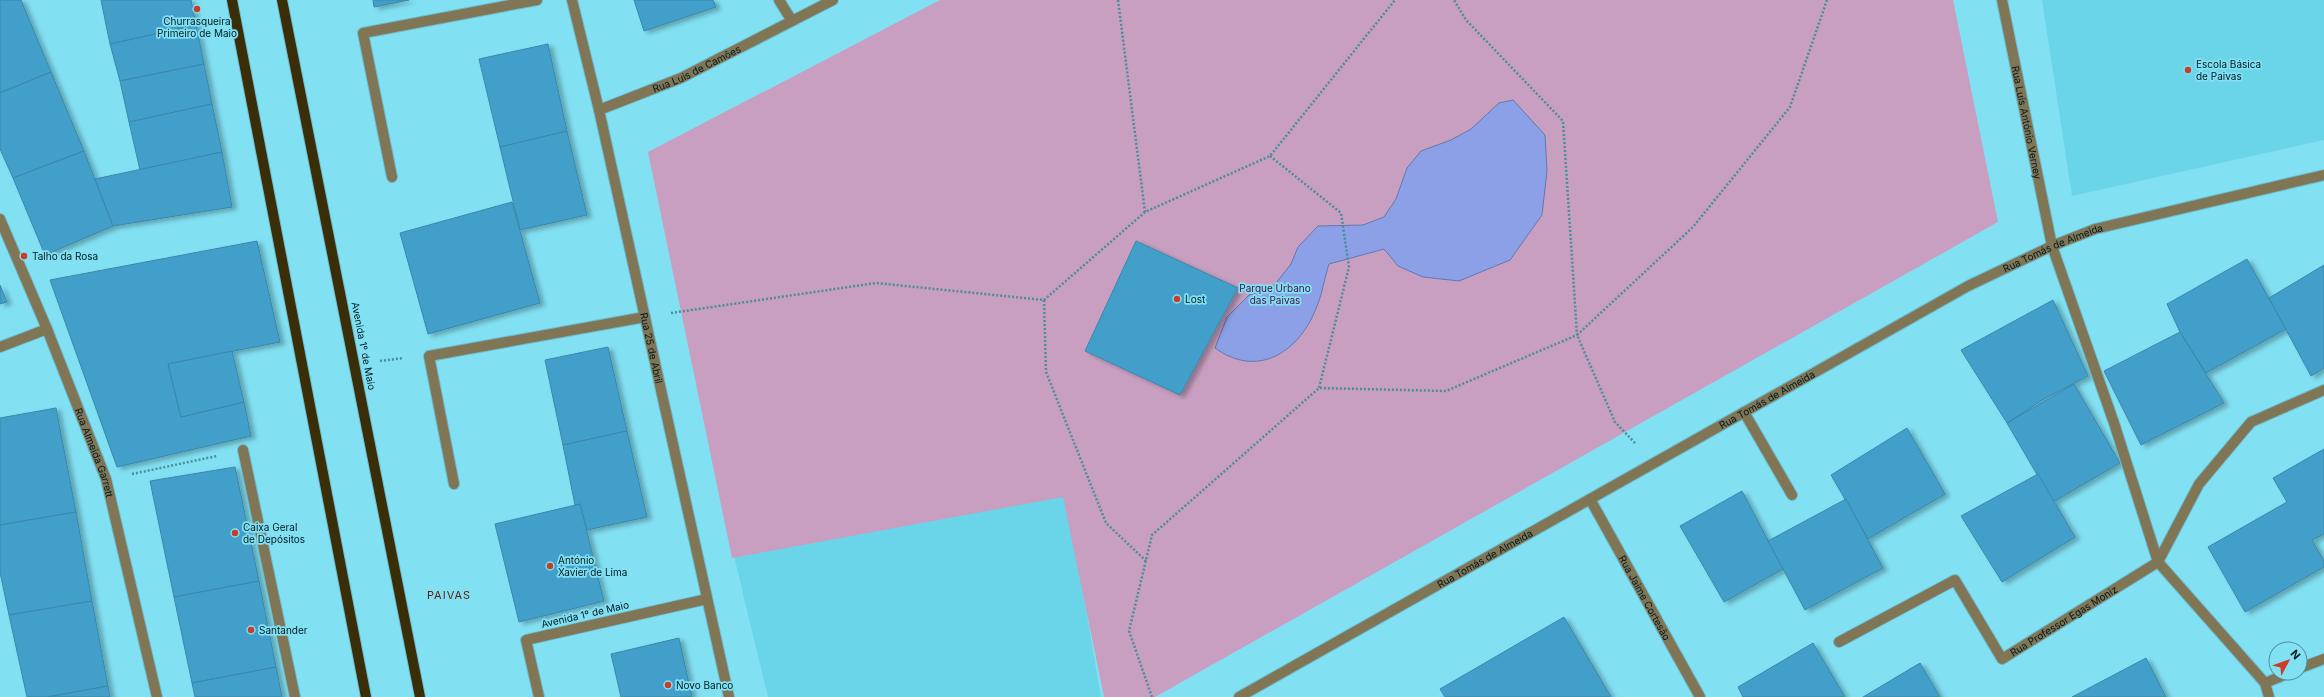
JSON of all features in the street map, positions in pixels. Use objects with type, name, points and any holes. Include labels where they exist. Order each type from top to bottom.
[{"type":"main road","points":[[232,0],[366,697]]},
{"type":"main road","name":"Avenida 1º de Maio","points":[[282,0],[420,697]]},
{"type":"street","points":[[392,176],[363,33],[537,0]]},
{"type":"street","name":"Rua 25 de Abril","points":[[572,0],[599,110],[729,697]]},
{"type":"street","points":[[779,0],[792,21]]},
{"type":"street","name":"Rua Luis de Camões","points":[[599,110],[681,78],[834,0]]},
{"type":"street","name":"Rua Luís António Verney","points":[[2002,0],[2052,246],[2114,423],[2158,562]]},
{"type":"street","name":"Rua Tomás de Almeida","points":[[1239,697],[1968,286],[2052,246],[2095,229],[2324,175]]},
{"type":"street","name":"Rua Almeida Garrett","points":[[0,219],[47,329],[106,479],[157,697]]},
{"type":"street","points":[[454,484],[429,356],[645,317]]},
{"type":"street","points":[[0,347],[47,329]]},
{"type":"street","points":[[2268,697],[2265,683],[2158,562],[2199,484],[2251,422],[2324,390]]},
{"type":"street","points":[[1744,412],[1792,495]]},
{"type":"street","points":[[243,450],[295,697]]},
{"type":"street","name":"Rua Jaime Cortesão","points":[[1590,500],[1700,697]]},
{"type":"street","name":"Rua Professor Egas Moniz","points":[[1839,642],[1955,580],[2002,659],[2158,562]]},
{"type":"street","name":"Avenida 1º de Maio","points":[[538,697],[526,640],[708,599]]},
{"type":"street","points":[[2308,665],[2324,659]]},
{"type":"street","points":[[2265,683],[2270,681]]},
{"type":"path","points":[[1118,0],[1145,212]]},
{"type":"path","points":[[645,317],[876,283],[1044,300],[1145,212],[1270,156],[1395,0]]},
{"type":"path","points":[[1454,0],[1466,20],[1563,121],[1577,335],[1615,422],[1652,464]]},
{"type":"path","points":[[1319,388],[1446,391],[1577,335],[1693,227],[1790,107],[1827,0]]},
{"type":"path","points":[[1152,697],[1129,632],[1152,536],[1319,388],[1349,267],[1341,213],[1270,156]]},
{"type":"path","points":[[1044,300],[1046,372],[1049,380],[1106,524],[1146,561]]},
{"type":"path","points":[[150,470],[243,450]]},
{"type":"shaded area","name":"Escola Básica de Paivas","points":[[2042,0],[2324,0],[2324,140],[2072,196]]},
{"type":"shaded area","points":[[1513,100],[1545,135],[1547,171],[1542,215],[1510,260],[1459,281],[1423,277],[1398,266],[1384,249],[1329,264],[1315,311],[1298,339],[1286,350],[1274,357],[1260,361],[1245,361],[1230,357],[1215,348],[1227,317],[1249,295],[1272,288],[1291,264],[1298,247],[1318,226],[1363,225],[1384,217],[1396,199],[1407,168],[1421,151],[1451,140],[1471,129],[1499,103]]},
{"type":"shaded area","points":[[1065,489],[1101,697],[768,697],[734,556]]},
{"type":"green space","name":"Parque Urbano das Paivas","points":[[940,0],[1953,0],[1998,222],[1155,697],[1104,697],[1063,497],[732,558],[648,152]]},
{"type":"building","points":[[21,0],[51,72],[0,93],[0,1]]},
{"type":"building","points":[[101,0],[191,0],[196,25],[110,44]]},
{"type":"building","points":[[373,0],[409,0],[374,7]]},
{"type":"building","points":[[634,0],[713,0],[716,7],[644,31]]},
{"type":"building","points":[[196,25],[204,64],[120,81],[110,44]]},
{"type":"building","points":[[548,44],[567,131],[500,147],[479,59]]},
{"type":"building","points":[[204,64],[212,104],[129,122],[120,81]]},
{"type":"building","points":[[51,72],[84,151],[13,178],[0,149],[0,93]]},
{"type":"building","points":[[212,104],[222,152],[140,170],[129,122]]},
{"type":"building","points":[[567,131],[587,215],[520,230],[500,147]]},
{"type":"building","points":[[84,151],[113,226],[45,255],[13,178]]},
{"type":"building","points":[[222,152],[232,207],[113,226],[95,179]]},
{"type":"building","points":[[512,202],[540,303],[428,334],[400,233]]},
{"type":"building","points":[[257,241],[280,342],[168,364],[181,417],[244,402],[251,436],[117,467],[50,280]]},
{"type":"building","points":[[1136,241],[1238,288],[1180,395],[1085,351]]},
{"type":"building","points":[[2247,259],[2286,329],[2206,373],[2180,332],[2167,304]]},
{"type":"building","points":[[2324,265],[2324,368],[2311,376],[2269,298]]},
{"type":"building","points":[[0,285],[7,302],[0,304]]},
{"type":"building","points":[[2053,300],[2088,376],[2044,399],[2007,423],[1961,350]]},
{"type":"building","points":[[2180,332],[2224,403],[2141,445],[2104,371]]},
{"type":"building","points":[[608,347],[627,431],[563,445],[545,360]]},
{"type":"building","points":[[232,351],[244,402],[181,417],[168,364]]},
{"type":"building","points":[[2074,384],[2120,463],[2053,502],[2007,423]]},
{"type":"building","points":[[56,408],[76,512],[0,525],[0,418]]},
{"type":"building","points":[[1907,428],[1945,494],[1868,539],[1831,475]]},
{"type":"building","points":[[627,431],[647,517],[587,530],[580,504],[575,505],[563,445]]},
{"type":"building","points":[[2324,449],[2324,534],[2312,540],[2324,561],[2324,567],[2245,612],[2208,547],[2287,502],[2273,478]]},
{"type":"building","points":[[235,467],[259,581],[174,597],[150,481]]},
{"type":"building","points":[[2038,474],[2075,537],[2002,582],[1961,516]]},
{"type":"building","points":[[1742,491],[1783,569],[1724,602],[1680,526]]},
{"type":"building","points":[[1846,499],[1883,568],[1805,610],[1768,541]]},
{"type":"building","name":"António Xavier de Lima","points":[[580,504],[604,601],[519,622],[495,524]]},
{"type":"building","points":[[76,512],[92,601],[9,615],[0,572],[0,525]]},
{"type":"building","points":[[259,581],[276,667],[192,683],[174,597]]},
{"type":"building","points":[[92,601],[108,686],[47,697],[27,697],[9,615]]},
{"type":"building","points":[[1564,617],[1611,697],[1445,697],[1440,689]]},
{"type":"building","points":[[679,638],[692,697],[621,697],[611,654]]},
{"type":"building","points":[[1813,643],[1845,697],[1743,697],[1738,687]]},
{"type":"building","points":[[2146,658],[2166,697],[2072,697]]},
{"type":"building","points":[[1920,663],[1940,697],[1863,697]]},
{"type":"building","points":[[276,667],[282,697],[195,697],[192,683]]},
{"type":"building","points":[[108,686],[110,697],[47,697]]},
{"type":"place","name":"Churrasqueira Primeiro de Maio","points":[[197,9]]},
{"type":"place","name":"Escola Básica de Paivas","points":[[2188,70]]},
{"type":"place","name":"Talho da Rosa","points":[[24,256]]},
{"type":"place","name":"Lost","points":[[1177,299]]},
{"type":"place","name":"Caixa Geral de Depósitos","points":[[235,533]]},
{"type":"place","name":"António Xavier de Lima","points":[[550,566]]},
{"type":"place","name":"Santander","points":[[251,630]]},
{"type":"place","name":"Novo Banco","points":[[668,685]]},
{"type":"district","name":"PAIVAS","points":[[449,595]]}]
